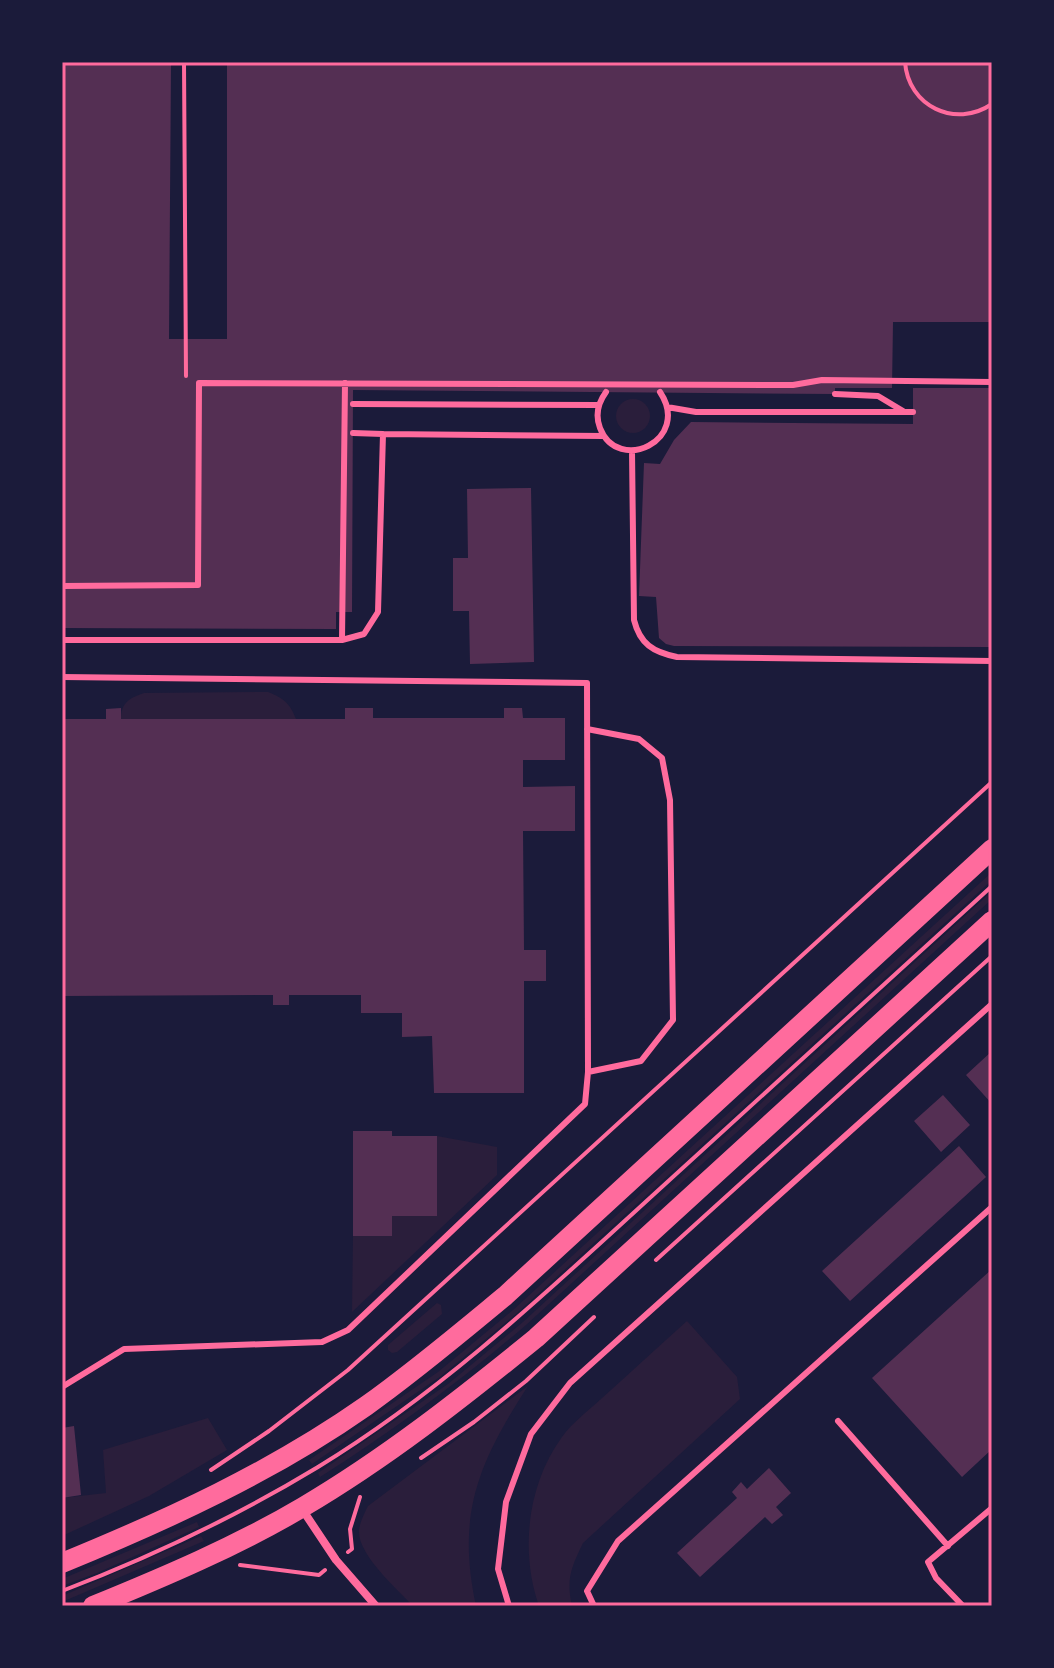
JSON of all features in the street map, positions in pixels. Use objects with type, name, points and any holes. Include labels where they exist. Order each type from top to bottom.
[{"type":"main road","points":[[62,1563],[203,1502],[276,1462],[363,1408],[427,1361],[505,1296],[992,849]]},
{"type":"main road","points":[[93,1606],[164,1577],[301,1508],[394,1449],[462,1399],[536,1338],[992,921]]},
{"type":"street","points":[[301,1508],[336,1560],[376,1606]]},
{"type":"lane","points":[[62,586],[198,585],[199,383],[793,385],[822,380],[992,382]]},
{"type":"lane","points":[[342,640],[345,383]]},
{"type":"lane","points":[[606,392],[597,416],[604,436],[612,444],[632,451],[652,445],[666,428],[667,407],[660,392]]},
{"type":"lane","points":[[835,394],[878,396],[903,411]]},
{"type":"lane","points":[[353,404],[599,405]]},
{"type":"lane","points":[[667,407],[696,412],[913,412]]},
{"type":"lane","points":[[353,433],[604,436]]},
{"type":"lane","points":[[62,640],[342,640],[364,634],[378,612],[383,434]]},
{"type":"lane","points":[[632,451],[634,620],[638,634],[657,653],[677,657],[992,661]]},
{"type":"lane","points":[[62,677],[587,683],[588,1072],[585,1104],[348,1330],[322,1342],[124,1349],[62,1387]]},
{"type":"lane","points":[[587,729],[639,739],[662,758],[670,800],[673,1020],[641,1061],[588,1072]]},
{"type":"lane","points":[[509,1606],[498,1569],[506,1502],[531,1434],[570,1383],[992,1004]]},
{"type":"lane","points":[[594,1606],[587,1591],[618,1541],[992,1207]]},
{"type":"lane","points":[[838,1421],[948,1546]]},
{"type":"lane","points":[[963,1606],[936,1578],[928,1562],[992,1508]]},
{"type":"path","points":[[184,62],[186,385]]},
{"type":"path","points":[[905,62],[909,84],[920,99],[935,110],[953,115],[971,114],[991,107]]},
{"type":"path","points":[[225,1547],[193,1482],[269,1431],[348,1370],[992,782]]},
{"type":"shaded area","points":[[633,399],[645,404],[650,416],[645,428],[633,433],[621,428],[616,416],[621,404]]},
{"type":"shaded area","points":[[268,692],[285,702],[296,719],[121,719],[127,702],[144,693]]},
{"type":"shaded area","points":[[992,872],[992,880],[516,1314],[441,1376],[312,1464],[309,1460],[438,1372],[513,1310]]},
{"type":"shaded area","points":[[992,891],[992,899],[526,1325],[426,1405],[320,1477],[318,1473],[448,1384],[523,1322]]},
{"type":"shaded area","points":[[437,1136],[497,1147],[497,1175],[352,1312],[353,1236],[392,1236],[392,1216],[437,1216]]},
{"type":"shaded area","points":[[437,1303],[441,1305],[442,1314],[397,1352],[388,1350],[388,1345]]},
{"type":"shaded area","points":[[687,1321],[737,1377],[740,1399],[583,1543],[571,1574],[572,1606],[539,1606],[530,1564],[530,1519],[534,1497],[550,1456],[575,1422]]},
{"type":"shaded area","points":[[528,1386],[496,1439],[476,1490],[469,1543],[476,1606],[413,1606],[379,1571],[364,1550],[359,1530],[368,1506]]},
{"type":"shaded area","points":[[208,1418],[227,1450],[149,1496],[62,1536],[62,1498],[106,1493],[103,1450]]},
{"type":"shaded area","points":[[197,1522],[199,1527],[62,1586],[62,1579]]},
{"type":"shaded area","points":[[201,1536],[204,1541],[62,1602],[62,1596]]},
{"type":"building","points":[[62,62],[171,62],[169,339],[227,339],[227,62],[992,62],[992,322],[893,322],[892,388],[835,388],[835,394],[353,390],[352,612],[336,612],[336,629],[62,628]]},
{"type":"building","points":[[913,388],[992,388],[992,647],[674,646],[659,638],[656,597],[639,596],[644,463],[660,464],[674,440],[691,422],[913,424]]},
{"type":"building","points":[[531,488],[534,662],[470,664],[469,611],[453,611],[453,558],[468,558],[467,489]]},
{"type":"building","points":[[121,708],[121,719],[345,719],[345,708],[373,708],[373,718],[504,718],[504,708],[522,708],[523,718],[565,718],[565,760],[523,760],[523,787],[575,786],[575,831],[523,831],[524,950],[546,950],[546,981],[524,981],[524,1093],[434,1093],[432,1036],[402,1037],[402,1013],[361,1013],[361,995],[289,995],[289,1005],[273,1005],[273,995],[62,996],[62,719],[106,719],[106,709]]},
{"type":"building","points":[[992,1051],[992,1104],[966,1075]]},
{"type":"building","points":[[943,1095],[970,1125],[941,1152],[914,1121]]},
{"type":"building","points":[[353,1131],[392,1131],[392,1136],[437,1136],[437,1216],[392,1216],[392,1236],[353,1236]]},
{"type":"building","points":[[959,1146],[986,1177],[850,1301],[822,1271]]},
{"type":"building","points":[[992,1269],[992,1449],[962,1477],[872,1378]]},
{"type":"building","points":[[74,1426],[81,1495],[62,1498],[62,1428]]},
{"type":"building","points":[[769,1468],[791,1493],[776,1507],[783,1515],[772,1524],[765,1517],[700,1577],[677,1553],[737,1498],[732,1492],[741,1482],[747,1489]]}]
